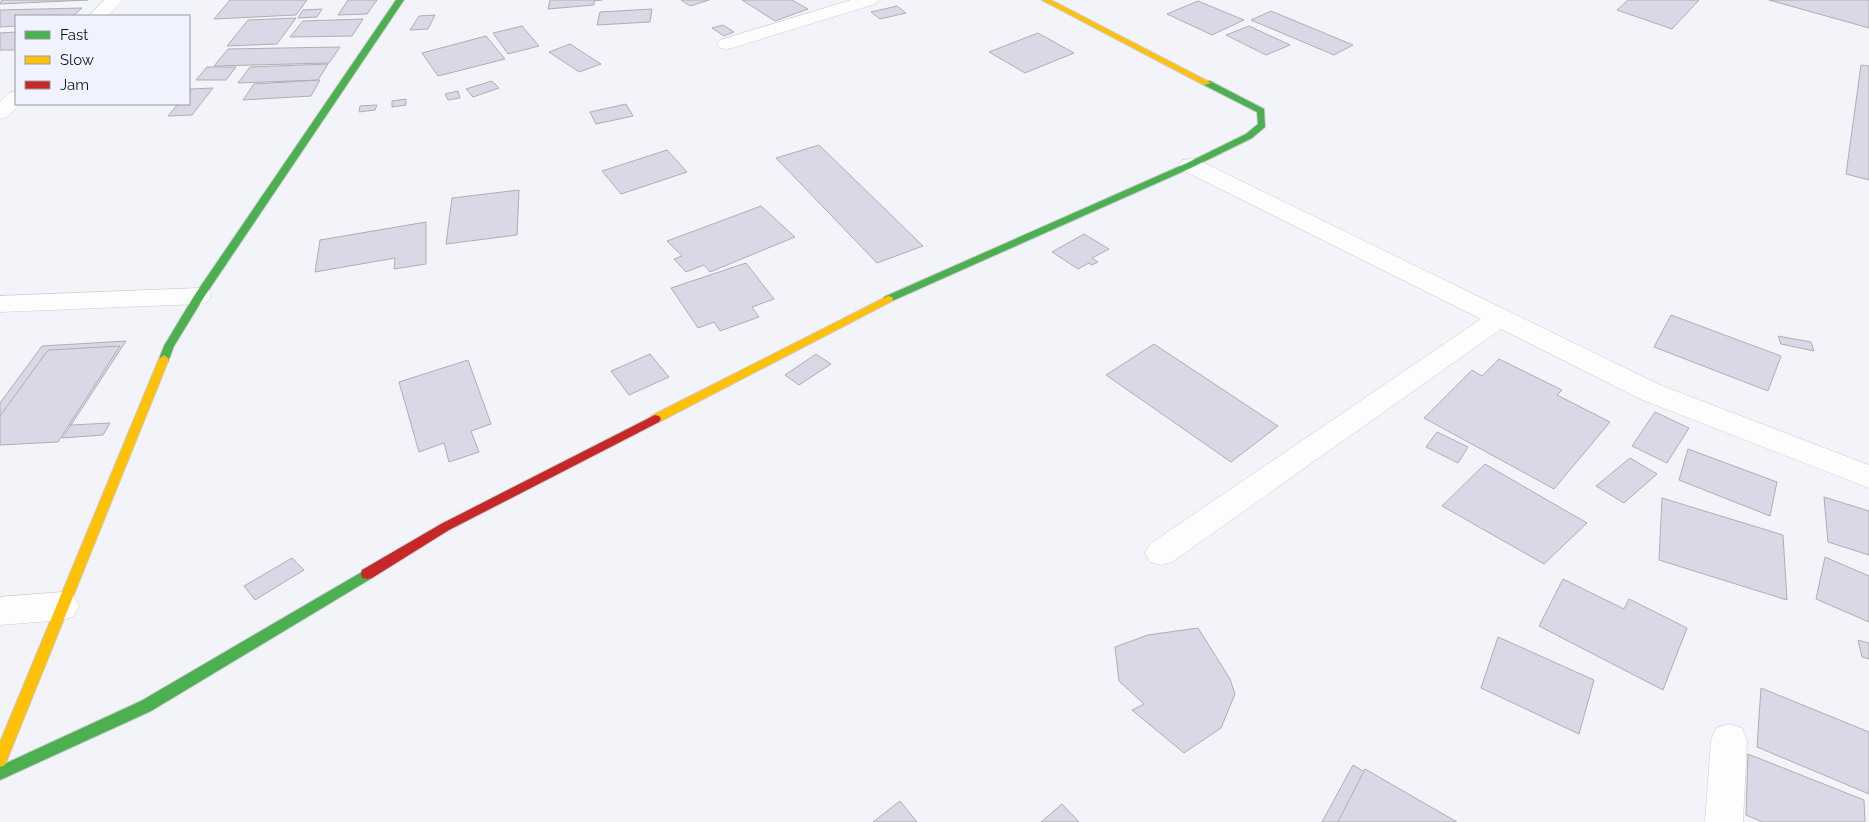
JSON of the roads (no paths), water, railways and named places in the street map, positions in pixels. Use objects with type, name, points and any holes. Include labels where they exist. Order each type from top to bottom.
[{"type":"street","points":[[99,15],[114,0]]},
{"type":"street","points":[[0,760],[169,346],[199,296],[400,0]]},
{"type":"street","points":[[726,44],[869,0]]},
{"type":"street","points":[[0,773],[146,706],[445,527],[894,296],[1190,165],[1249,136],[1262,124],[1260,111],[1046,0]]},
{"type":"street","points":[[0,113],[15,98]]},
{"type":"street","points":[[1190,165],[1498,319],[1650,392],[1869,477]]},
{"type":"street","points":[[0,304],[199,296]]},
{"type":"street","points":[[1161,553],[1498,319]]},
{"type":"street","points":[[0,611],[63,606]]},
{"type":"street","points":[[1724,822],[1729,740]]}]
